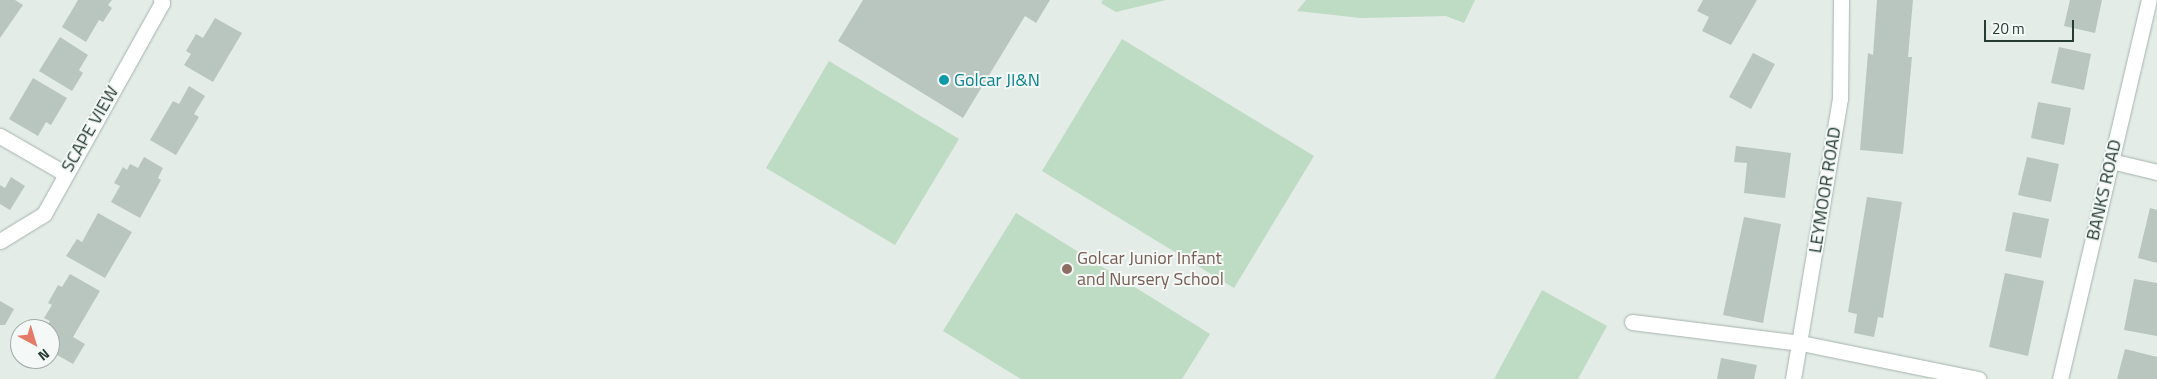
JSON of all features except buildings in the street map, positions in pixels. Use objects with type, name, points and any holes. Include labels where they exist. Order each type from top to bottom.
[{"type":"street","name":"SCAPE VIEW","points":[[0,241],[44,214],[64,173],[162,3],[161,0]]},
{"type":"street","name":"LEYMOOR ROAD","points":[[1794,379],[1840,99],[1841,0]]},
{"type":"street","name":"BANKS ROAD","points":[[2060,379],[2148,0]]},
{"type":"street","points":[[0,136],[64,173]]},
{"type":"street","points":[[2111,161],[2157,172]]},
{"type":"street","points":[[1632,322],[1801,343],[1978,379]]},
{"type":"green space","points":[[1103,0],[1166,0],[1116,12],[1101,3]]},
{"type":"green space","points":[[1306,0],[1475,0],[1464,23],[1446,16],[1361,18],[1297,11]]},
{"type":"green space","points":[[1122,39],[1314,156],[1234,288],[1042,171]]},
{"type":"green space","points":[[829,61],[959,139],[895,245],[766,168]]},
{"type":"green space","points":[[1016,213],[1210,334],[1182,379],[1021,379],[943,331]]},
{"type":"green space","points":[[1542,290],[1607,326],[1578,379],[1494,379]]},
{"type":"place","name":"Golcar JI&N","points":[[944,80]]},
{"type":"place","name":"Golcar Junior Infant and Nursery School","points":[[1067,269]]}]
